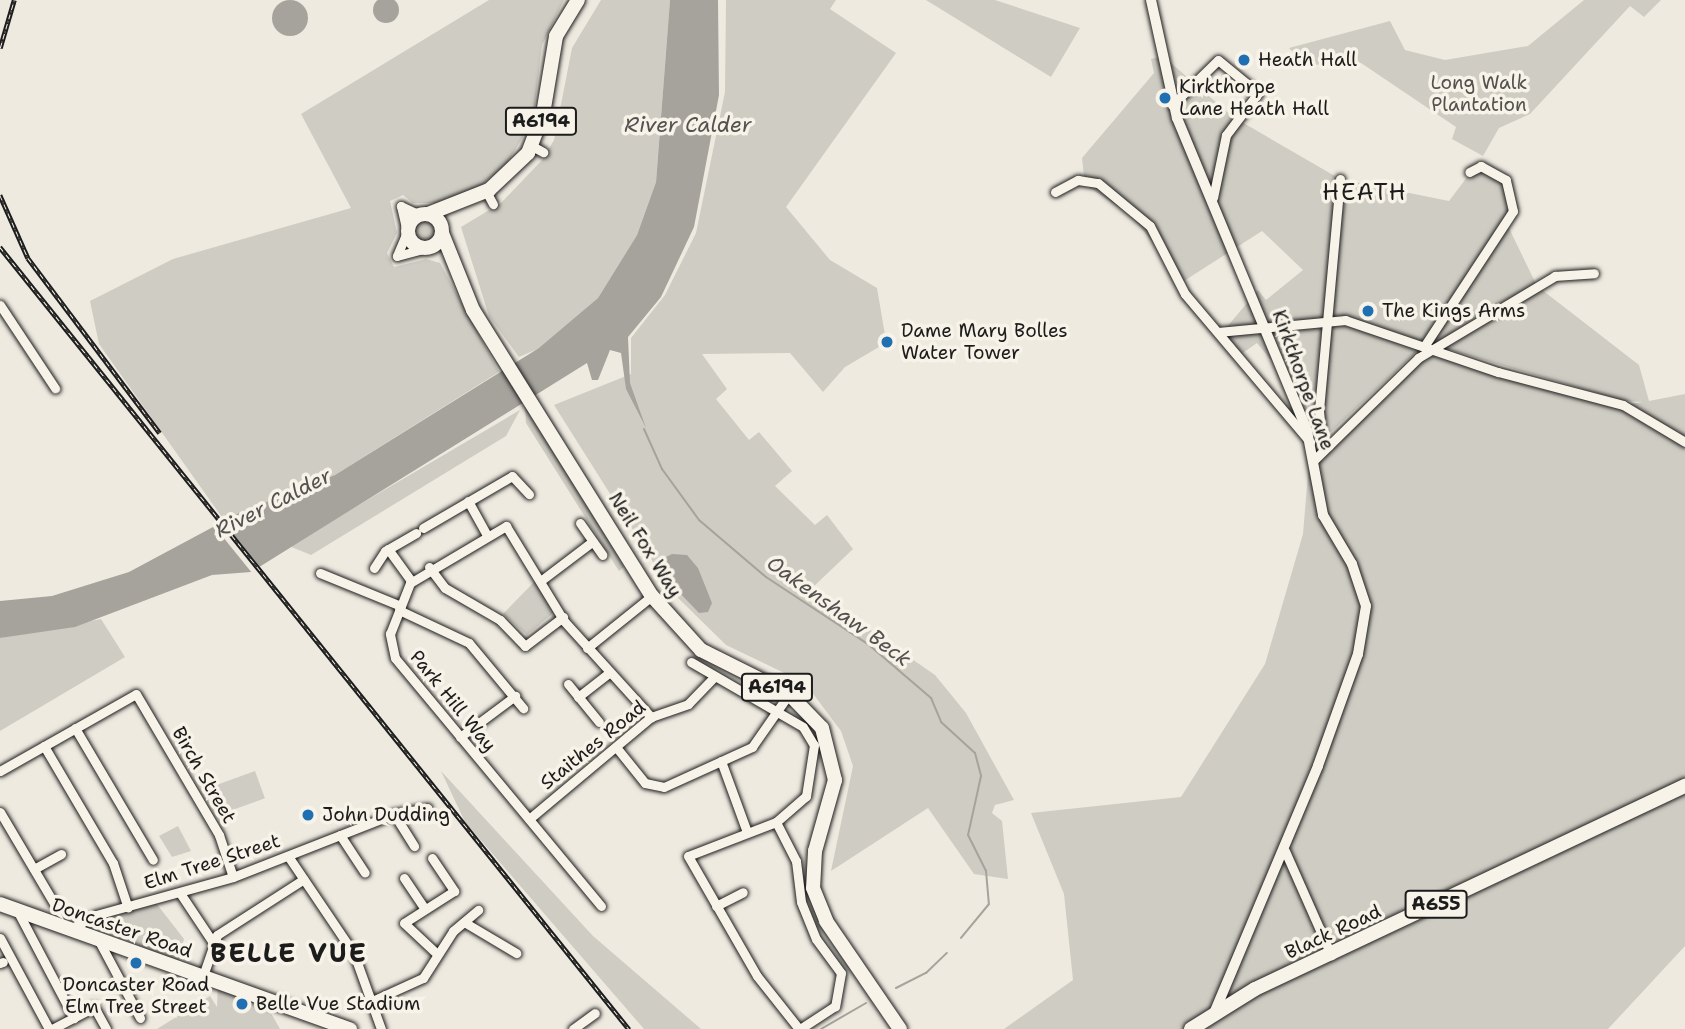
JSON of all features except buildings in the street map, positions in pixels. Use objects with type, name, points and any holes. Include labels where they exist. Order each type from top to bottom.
[{"type":"main road","name":"A6194","points":[[423,214],[489,198],[512,172],[538,149],[556,36],[578,0]]},
{"type":"main road","points":[[428,248],[452,205]]},
{"type":"main road","points":[[441,228],[423,214],[407,232],[411,242],[450,259]]},
{"type":"main road","name":"Neil Fox Way","points":[[441,228],[450,259],[500,349],[548,420],[652,596],[701,650],[789,694],[816,721],[834,759],[833,799],[814,851],[818,905],[900,1029]]},
{"type":"main road","name":"Black Road","points":[[1191,1029],[1214,1013],[1331,955],[1685,786]]},
{"type":"main road","name":"Doncaster Road","points":[[0,904],[65,931],[350,1029]]},
{"type":"street","name":"Kirkthorpe Lane","points":[[1150,0],[1172,105],[1268,330],[1310,442],[1323,515],[1361,584],[1366,619],[1285,851],[1214,1013]]},
{"type":"street","points":[[1172,105],[1218,60],[1258,93],[1226,135],[1213,198]]},
{"type":"street","points":[[1430,347],[1514,211],[1506,180],[1481,166],[1469,172]]},
{"type":"street","points":[[1055,192],[1086,179],[1135,213],[1154,232],[1185,294],[1310,442]]},
{"type":"street","points":[[1322,449],[1319,410],[1340,179]]},
{"type":"street","points":[[423,214],[400,202],[407,232],[395,257],[428,248]]},
{"type":"street","points":[[1314,460],[1322,449],[1430,347],[1555,276],[1594,273]]},
{"type":"street","points":[[0,305],[55,388]]},
{"type":"street","points":[[1218,332],[1268,330],[1345,320],[1623,405],[1685,442]]},
{"type":"street","points":[[374,568],[388,549],[516,476],[529,494]]},
{"type":"street","points":[[468,501],[486,533]]},
{"type":"street","points":[[579,523],[602,555]]},
{"type":"street","points":[[388,549],[411,581],[486,533],[509,528],[543,579],[563,617],[587,648],[651,717]]},
{"type":"street","points":[[543,579],[592,542]]},
{"type":"street","points":[[429,567],[444,588],[500,621],[525,646]]},
{"type":"street","points":[[320,573],[400,608],[470,643],[523,708]]},
{"type":"street","name":"Park Hill Way","points":[[411,581],[390,634],[395,658],[601,906]]},
{"type":"street","points":[[587,648],[652,596]]},
{"type":"street","points":[[518,653],[563,617]]},
{"type":"street","points":[[691,662],[713,678],[778,711],[805,730],[815,765],[806,796],[776,822],[688,856],[757,976],[799,1029],[835,1006],[841,973],[816,939],[802,902],[796,861],[776,822]]},
{"type":"street","points":[[578,697],[609,673]]},
{"type":"street","name":"Staithes Road","points":[[528,819],[651,717],[688,704],[713,678]]},
{"type":"street","points":[[568,684],[598,722]]},
{"type":"street","name":"Birch Street","points":[[75,728],[136,694],[219,835],[233,877]]},
{"type":"street","points":[[616,747],[655,789],[752,747],[789,694]]},
{"type":"street","points":[[460,737],[515,696]]},
{"type":"street","points":[[0,771],[75,728],[153,860]]},
{"type":"street","points":[[44,746],[113,863],[128,908]]},
{"type":"street","points":[[721,761],[747,832]]},
{"type":"street","name":"Elm Tree Street","points":[[65,931],[93,917],[233,877],[394,814],[427,808]]},
{"type":"street","points":[[0,812],[55,905]]},
{"type":"street","points":[[394,814],[414,846]]},
{"type":"street","points":[[340,835],[365,873]]},
{"type":"street","points":[[1285,851],[1331,955]]},
{"type":"street","points":[[34,869],[61,854]]},
{"type":"street","points":[[288,856],[354,954],[381,1029]]},
{"type":"street","points":[[432,858],[454,891],[404,923],[437,954]]},
{"type":"street","points":[[404,878],[425,909]]},
{"type":"street","points":[[205,970],[217,935],[304,879]]},
{"type":"street","points":[[180,892],[214,944]]},
{"type":"street","points":[[716,906],[743,892]]},
{"type":"street","points":[[372,1000],[423,978],[437,954],[478,910]]},
{"type":"street","points":[[18,912],[74,1017]]},
{"type":"street","points":[[93,917],[96,942],[140,1018]]},
{"type":"street","points":[[464,922],[516,953]]},
{"type":"street","points":[[0,937],[5,961],[50,1029],[94,1007],[106,1029]]},
{"type":"street","points":[[573,1029],[594,1013]]},
{"type":"green space","points":[[489,0],[564,0],[542,45],[533,120],[506,165],[480,186],[442,203],[413,203],[403,195],[390,201],[397,233],[387,253],[394,267],[426,259],[440,263],[499,372],[335,475],[224,520],[99,344],[90,301],[173,259],[351,208],[301,114]]},
{"type":"green space","points":[[601,0],[670,0],[656,182],[637,235],[598,298],[540,348],[519,357],[489,316],[461,227],[501,203],[543,159],[554,140],[572,48]]},
{"type":"green space","points":[[726,0],[836,0],[830,9],[896,53],[786,207],[830,260],[877,288],[885,335],[879,347],[845,367],[823,392],[790,353],[702,354],[727,389],[716,399],[749,440],[759,432],[792,471],[775,486],[815,525],[827,515],[853,549],[811,589],[935,675],[966,713],[1014,800],[995,805],[992,813],[1002,821],[1008,879],[974,874],[928,808],[831,871],[853,766],[841,731],[805,683],[726,645],[672,592],[554,405],[631,374],[631,338],[665,295],[696,233],[725,92]]},
{"type":"green space","points":[[926,0],[995,0],[1080,28],[1051,77]]},
{"type":"green space","name":"Long Walk Plantation","points":[[1584,0],[1661,0],[1644,17],[1630,6],[1530,114],[1499,128],[1483,156],[1452,139],[1456,127],[1361,63],[1306,65],[1289,48],[1390,21],[1405,50],[1445,60],[1528,46]]},
{"type":"green space","points":[[1163,56],[1233,117],[1340,179],[1449,201],[1474,168],[1511,185],[1514,197],[1505,220],[1537,286],[1639,365],[1649,401],[1685,394],[1685,946],[1608,1029],[1004,1029],[1073,980],[1064,894],[1031,813],[1181,797],[1265,664],[1303,534],[1309,462],[1426,351],[1416,352],[1314,448],[1281,355],[1270,359],[1257,343],[1240,355],[1221,334],[1258,290],[1266,300],[1303,270],[1262,231],[1184,281],[1129,213],[1085,185],[1082,158],[1154,73],[1151,59]],"holes":[[[1447,349],[1624,401],[1643,402],[1623,405],[1440,350]]]},
{"type":"green space","points":[[424,221],[432,225],[436,233],[432,241],[424,245],[416,241],[412,233],[416,225]]},
{"type":"green space","points":[[525,405],[547,429],[624,567],[619,571],[526,423]]},
{"type":"green space","points":[[520,410],[506,436],[311,555],[289,546]]},
{"type":"green space","points":[[537,579],[557,610],[527,635],[503,614]]},
{"type":"green space","points":[[101,619],[125,657],[0,731],[0,638]]},
{"type":"green space","points":[[255,771],[265,798],[218,815],[208,788]]},
{"type":"green space","points":[[441,771],[593,936],[701,1029],[644,1029],[465,822]]},
{"type":"green space","points":[[178,826],[191,851],[172,857],[159,836]]},
{"type":"green space","points":[[156,903],[184,939],[178,961],[104,931],[108,915]]},
{"type":"green space","name":"Belle Vue Stadium","points":[[218,986],[263,999],[280,1029],[157,1029],[210,996],[217,1007]]},
{"type":"water","points":[[386,-3],[395,1],[399,10],[395,19],[386,23],[377,19],[373,10],[377,1]]},
{"type":"water","points":[[290,0],[303,5],[308,18],[303,31],[290,36],[277,31],[272,18],[277,5]]},
{"type":"water","name":"River Calder","points":[[670,0],[718,0],[719,95],[694,227],[661,297],[628,337],[630,383],[646,428],[626,389],[621,353],[610,350],[598,380],[592,380],[587,363],[251,572],[212,575],[75,627],[0,638],[0,601],[52,596],[129,572],[241,512],[335,475],[539,348],[598,298],[637,235],[656,182]]},
{"type":"water","points":[[672,554],[687,555],[698,568],[712,603],[708,612],[699,613],[677,590],[664,558]]},
{"type":"pier","points":[[222,520],[262,570],[255,576],[214,526]]},
{"type":"waterway","name":"Oakenshaw Beck","points":[[644,429],[662,469],[699,520],[766,577],[869,645],[931,698],[941,722],[975,753],[981,776],[968,835],[986,871],[989,904],[961,938]]},
{"type":"waterway","name":"Oakenshaw Beck","points":[[896,988],[926,973],[947,953]]},
{"type":"waterway","name":"Oakenshaw Beck","points":[[821,1029],[866,1003]]},
{"type":"railway","points":[[0,48],[14,0]]},
{"type":"railway","points":[[0,195],[28,258],[160,433]]},
{"type":"railway","points":[[0,247],[629,1029]]},
{"type":"place","name":"Heath Hall","points":[[1244,60]]},
{"type":"place","name":"Kirkthorpe Lane Heath Hall","points":[[1165,98]]},
{"type":"place","name":"The Kings Arms","points":[[1368,311]]},
{"type":"place","name":"Dame Mary Bolles Water Tower","points":[[887,342]]},
{"type":"place","name":"John Dudding","points":[[308,815]]},
{"type":"place","name":"Doncaster Road Elm Tree Street","points":[[136,963]]},
{"type":"place","name":"Belle Vue Stadium","points":[[242,1004]]},
{"type":"district","name":"HEATH","points":[[1365,192]]},
{"type":"district","name":"BELLE VUE","points":[[289,953]]}]
